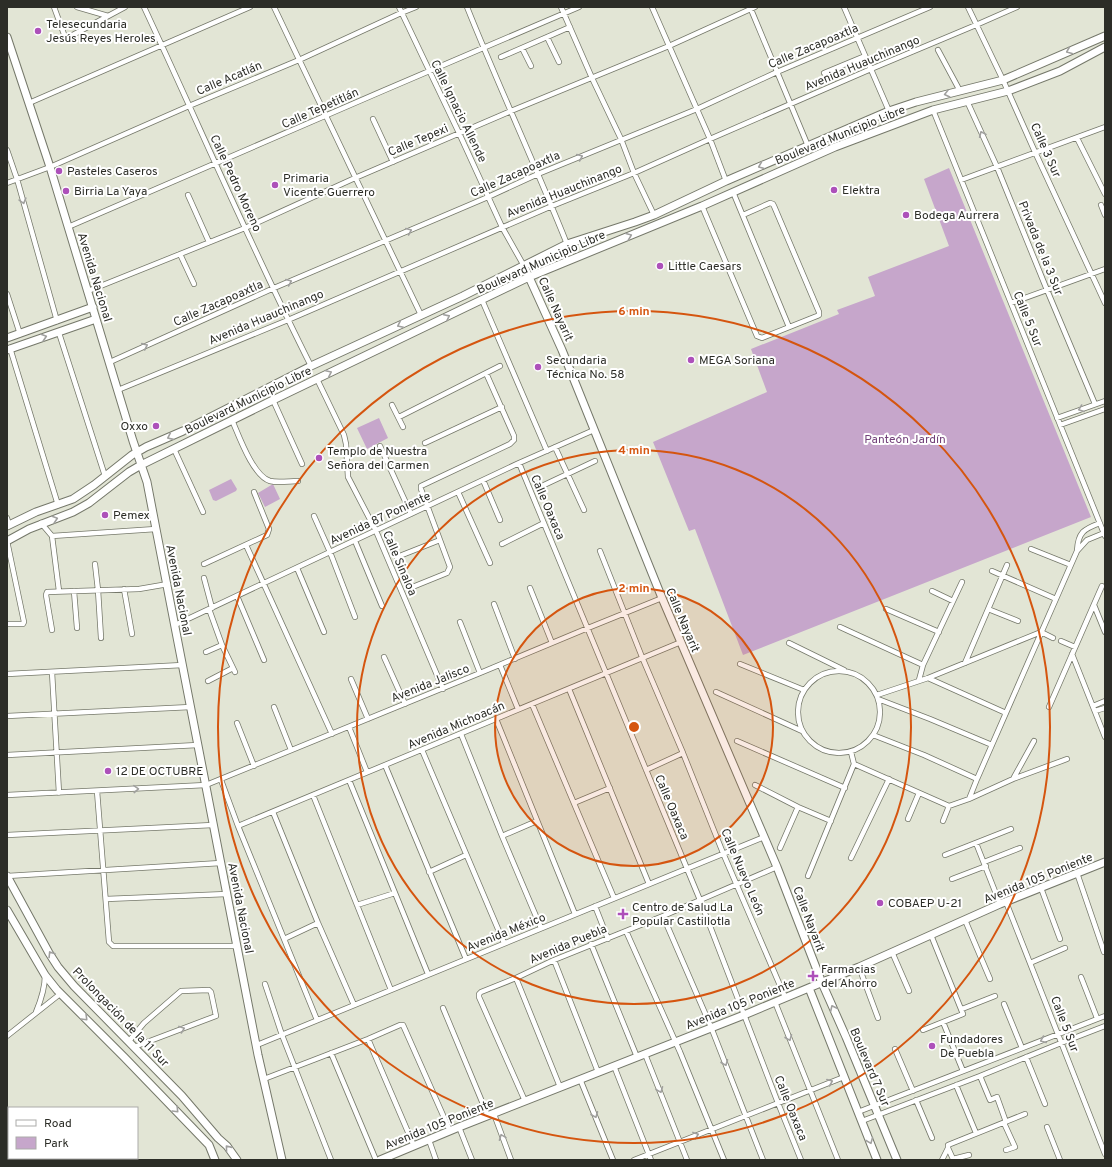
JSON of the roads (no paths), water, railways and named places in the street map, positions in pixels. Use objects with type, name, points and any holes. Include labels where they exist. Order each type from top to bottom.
[{"type":"main road","name":"Boulevard Municipio Libre","points":[[8,523],[73,499],[137,452],[311,366],[524,266],[567,244],[654,215],[726,181],[889,111],[916,102],[1004,80],[1105,36]]},
{"type":"main road","name":"Avenida Nacional","points":[[7,37],[50,167],[146,482],[168,584],[256,1045],[282,1160]]},
{"type":"main road","name":"Boulevard Municipio Libre","points":[[7,541],[29,529],[73,512],[89,503],[129,472],[141,465],[529,277],[702,206],[835,147],[933,110],[1008,91],[1060,71],[1105,47]]},
{"type":"main road","name":"Calle Nayarit","points":[[524,266],[562,350],[662,598],[764,837],[822,983]]},
{"type":"main road","points":[[7,338],[93,307]]},
{"type":"main road","points":[[9,349],[96,319]]},
{"type":"main road","name":"Avenida 105 Poniente","points":[[385,1159],[459,1127],[822,983],[1003,903],[1105,862]]},
{"type":"main road","name":"Prolongación de la 11 Sur","points":[[7,876],[58,967],[74,986],[182,1096],[218,1138],[227,1146],[237,1160]]},
{"type":"main road","name":"Prolongación de la 11 Sur","points":[[7,910],[45,976],[60,994],[124,1057],[209,1145],[215,1160]]},
{"type":"main road","name":"Boulevard 7 Sur","points":[[822,983],[875,1105],[896,1160]]},
{"type":"main road","points":[[809,988],[877,1160]]},
{"type":"street","points":[[54,7],[65,37],[69,37],[125,7]]},
{"type":"street","points":[[77,7],[108,16]]},
{"type":"street","name":"Calle Pedro Moreno","points":[[144,7],[245,228],[311,366]]},
{"type":"street","points":[[28,103],[250,7]]},
{"type":"street","points":[[274,7],[421,315]]},
{"type":"street","name":"Calle Ignacio Allende","points":[[399,7],[502,227],[524,266]]},
{"type":"street","name":"Calle Acatlán","points":[[7,183],[50,167],[299,60],[416,7]]},
{"type":"street","points":[[467,7],[567,244]]},
{"type":"street","points":[[561,7],[654,215]]},
{"type":"street","name":"Calle Tepetitlán","points":[[68,227],[483,47],[579,7]]},
{"type":"street","points":[[652,7],[710,138],[726,181]]},
{"type":"street","points":[[844,7],[889,111]]},
{"type":"street","name":"Calle Zacapoaxtla","points":[[110,362],[274,288],[488,197],[538,174],[697,109],[777,72],[930,7]]},
{"type":"street","name":"Calle 3 Sur","points":[[968,7],[1004,80],[1035,152],[1105,303]]},
{"type":"street","name":"Avenida Huauchinango","points":[[118,390],[288,320],[502,227],[634,173],[710,138],[1017,7]]},
{"type":"street","points":[[752,8],[808,146]]},
{"type":"street","name":"Calle Tepexi","points":[[88,291],[245,228],[355,178],[511,111],[669,46],[752,8]]},
{"type":"street","points":[[501,57],[570,28]]},
{"type":"street","points":[[547,37],[559,62]]},
{"type":"street","points":[[522,48],[532,66]]},
{"type":"street","points":[[938,50],[960,91]]},
{"type":"street","points":[[824,74],[865,56]]},
{"type":"street","name":"Privada de la 3 Sur","points":[[967,101],[997,167],[1095,404]]},
{"type":"street","name":"Calle 5 Sur","points":[[933,110],[1104,534]]},
{"type":"street","points":[[373,119],[393,162]]},
{"type":"street","points":[[961,180],[1105,127]]},
{"type":"street","points":[[1077,138],[1105,194]]},
{"type":"street","points":[[7,150],[17,179],[57,321]]},
{"type":"street","points":[[733,192],[789,327]]},
{"type":"street","points":[[188,195],[209,242]]},
{"type":"street","points":[[702,206],[759,338],[819,315],[773,204],[770,203],[743,215]]},
{"type":"street","points":[[1101,205],[1105,215]]},
{"type":"street","points":[[180,254],[194,284]]},
{"type":"street","points":[[1011,303],[1105,270]]},
{"type":"street","points":[[7,294],[20,334]]},
{"type":"street","points":[[482,300],[547,451]]},
{"type":"street","points":[[59,333],[105,476]]},
{"type":"street","points":[[9,349],[58,505]]},
{"type":"street","points":[[398,417],[500,366]]},
{"type":"street","points":[[410,588],[447,573],[450,567],[421,486],[510,444],[514,440],[514,436],[502,407],[486,373]]},
{"type":"street","name":"Calle Sinaloa","points":[[317,379],[344,434],[348,477],[376,531],[443,689]]},
{"type":"street","points":[[273,400],[302,464]]},
{"type":"street","points":[[1057,418],[1105,400]]},
{"type":"street","points":[[392,405],[403,427]]},
{"type":"street","points":[[425,443],[502,407]]},
{"type":"street","points":[[1060,425],[1105,409]]},
{"type":"street","points":[[232,420],[252,463],[262,476],[272,481],[298,481]]},
{"type":"street","name":"Avenida 87 Poniente","points":[[175,625],[519,463],[594,430]]},
{"type":"street","points":[[380,446],[411,514]]},
{"type":"street","points":[[555,447],[584,510]]},
{"type":"street","points":[[174,449],[203,512]]},
{"type":"street","points":[[544,485],[595,461]]},
{"type":"street","name":"Calle Oaxaca","points":[[519,463],[700,900],[801,1160]]},
{"type":"street","points":[[483,480],[500,520]]},
{"type":"street","points":[[204,564],[267,535],[269,529],[254,492]]},
{"type":"street","points":[[458,492],[490,563]]},
{"type":"street","points":[[314,516],[330,552],[355,617]]},
{"type":"street","points":[[502,544],[544,523]]},
{"type":"street","points":[[1077,551],[1077,544],[1082,532],[1086,528],[1100,523]]},
{"type":"street","points":[[41,524],[52,536],[59,591]]},
{"type":"street","points":[[52,536],[156,529]]},
{"type":"street","points":[[969,799],[1077,551],[1087,540],[1104,534]]},
{"type":"street","points":[[397,557],[440,540]]},
{"type":"street","points":[[7,541],[24,618],[23,624],[7,624]]},
{"type":"street","points":[[355,541],[382,606]]},
{"type":"street","points":[[246,545],[332,734]]},
{"type":"street","points":[[1031,549],[1071,565]]},
{"type":"street","name":"Calle Nuevo León","points":[[600,551],[642,658],[785,998]]},
{"type":"street","points":[[96,564],[101,638]]},
{"type":"street","points":[[965,663],[1007,565]]},
{"type":"street","points":[[297,568],[324,632]]},
{"type":"street","points":[[992,571],[1056,599]]},
{"type":"street","points":[[204,578],[210,608],[222,645],[234,670],[208,680]]},
{"type":"street","points":[[919,680],[923,665],[962,582]]},
{"type":"street","points":[[52,630],[46,595],[47,592],[139,589],[168,584]]},
{"type":"street","points":[[1049,707],[1102,586]]},
{"type":"street","points":[[530,588],[552,643]]},
{"type":"street","points":[[124,589],[132,634]]},
{"type":"street","points":[[74,591],[77,628]]},
{"type":"street","points":[[932,591],[953,601]]},
{"type":"street","points":[[236,596],[264,660]]},
{"type":"street","name":"Avenida Jalisco","points":[[7,795],[206,785],[662,598]]},
{"type":"street","points":[[494,604],[515,659]]},
{"type":"street","points":[[1094,605],[1105,632]]},
{"type":"street","points":[[886,609],[939,632]]},
{"type":"street","points":[[988,609],[1018,621]]},
{"type":"street","points":[[460,622],[480,673]]},
{"type":"street","points":[[840,627],[923,665]]},
{"type":"street","points":[[877,697],[1041,632],[1053,638]]},
{"type":"street","points":[[1061,641],[1076,647]]},
{"type":"street","name":"Avenida Michoacán","points":[[238,826],[681,642]]},
{"type":"street","points":[[788,643],[857,675],[872,687],[877,697],[880,706],[879,721],[873,735],[864,746],[851,752],[835,754],[820,750],[804,735],[798,719],[800,697],[810,683],[828,672],[848,672]]},
{"type":"street","points":[[206,652],[222,645]]},
{"type":"street","points":[[1072,654],[1105,737]]},
{"type":"street","points":[[384,657],[405,704]]},
{"type":"street","points":[[740,664],[804,690]]},
{"type":"street","points":[[7,674],[183,665]]},
{"type":"street","points":[[500,665],[518,709]]},
{"type":"street","points":[[52,672],[59,793]]},
{"type":"street","points":[[351,678],[368,719]]},
{"type":"street","points":[[928,678],[1006,713]]},
{"type":"street","points":[[569,689],[649,884]]},
{"type":"street","points":[[716,692],[802,731]]},
{"type":"street","points":[[877,697],[992,745]]},
{"type":"street","points":[[1093,706],[1105,701]]},
{"type":"street","points":[[532,704],[614,898]]},
{"type":"street","points":[[7,716],[191,707]]},
{"type":"street","points":[[274,707],[291,750]]},
{"type":"street","points":[[1095,712],[1105,708]]},
{"type":"street","points":[[496,719],[575,914]]},
{"type":"street","points":[[236,723],[254,766]]},
{"type":"street","points":[[349,727],[367,772]]},
{"type":"street","points":[[461,734],[541,928]]},
{"type":"street","points":[[873,735],[924,755],[977,779]]},
{"type":"street","points":[[737,740],[845,788]]},
{"type":"street","points":[[1013,779],[1034,740]]},
{"type":"street","points":[[7,755],[198,745]]},
{"type":"street","points":[[422,750],[504,943]]},
{"type":"street","points":[[808,876],[854,764],[851,752]]},
{"type":"street","points":[[646,770],[683,753]]},
{"type":"street","points":[[854,764],[948,806],[969,799],[1013,779],[1067,759]]},
{"type":"street","points":[[385,765],[466,959]]},
{"type":"street","points":[[851,858],[889,779]]},
{"type":"street","points":[[221,780],[238,826],[317,1020]]},
{"type":"street","points":[[349,780],[428,974]]},
{"type":"street","points":[[755,785],[798,807],[831,821]]},
{"type":"street","points":[[574,803],[610,788]]},
{"type":"street","points":[[97,791],[109,942],[113,946],[237,946]]},
{"type":"street","points":[[908,819],[919,793]]},
{"type":"street","points":[[313,794],[391,990]]},
{"type":"street","points":[[943,821],[948,806]]},
{"type":"street","points":[[780,848],[798,807]]},
{"type":"street","points":[[273,812],[318,923],[354,1005]]},
{"type":"street","points":[[502,836],[537,821]]},
{"type":"street","points":[[7,835],[214,824]]},
{"type":"street","points":[[945,855],[1011,829]]},
{"type":"street","name":"Avenida México","points":[[256,1045],[764,837]]},
{"type":"street","name":"Calle 5 Sur","points":[[976,843],[1030,963],[1105,1154]]},
{"type":"street","points":[[952,879],[1020,848]]},
{"type":"street","points":[[429,872],[466,855]]},
{"type":"street","points":[[7,876],[221,863]]},
{"type":"street","name":"Avenida Puebla","points":[[525,1102],[479,997],[481,992],[591,944],[608,939],[776,867]]},
{"type":"street","points":[[1077,873],[1104,952]]},
{"type":"street","points":[[1041,888],[1060,938]]},
{"type":"street","points":[[357,905],[395,892]]},
{"type":"street","points":[[106,899],[227,894]]},
{"type":"street","points":[[595,906],[608,939]]},
{"type":"street","points":[[663,916],[711,1027],[763,1160]]},
{"type":"street","points":[[965,920],[990,979]]},
{"type":"street","points":[[284,938],[318,923]]},
{"type":"street","points":[[626,931],[676,1042],[724,1160]]},
{"type":"street","points":[[931,935],[963,1011]]},
{"type":"street","points":[[591,944],[637,1057]]},
{"type":"street","points":[[1030,963],[1065,948]]},
{"type":"street","points":[[892,952],[909,991]]},
{"type":"street","points":[[554,960],[598,1072]]},
{"type":"street","points":[[859,967],[878,1018]]},
{"type":"street","points":[[36,1013],[44,994],[45,976]]},
{"type":"street","points":[[1081,977],[1097,1018]]},
{"type":"street","points":[[516,978],[560,1087]]},
{"type":"street","points":[[265,984],[282,1035],[331,1160]]},
{"type":"street","points":[[181,991],[210,991],[216,1016],[148,1041],[131,1044],[144,1023],[181,991]]},
{"type":"street","points":[[7,1036],[60,994]]},
{"type":"street","points":[[923,1030],[943,1022],[995,996]]},
{"type":"street","points":[[775,1002],[838,1160]]},
{"type":"street","points":[[1004,1004],[1022,1048]]},
{"type":"street","points":[[443,1008],[511,1160]]},
{"type":"street","points":[[858,1112],[1105,1016]]},
{"type":"street","points":[[943,1022],[963,1071]]},
{"type":"street","points":[[264,1078],[403,1025],[450,1131]]},
{"type":"street","points":[[862,1121],[980,1076],[1104,1026],[1105,1033]]},
{"type":"street","points":[[368,1039],[414,1146]]},
{"type":"street","points":[[895,1049],[913,1091]]},
{"type":"street","points":[[331,1053],[376,1160]]},
{"type":"street","points":[[645,1054],[687,1160]]},
{"type":"street","points":[[1004,1055],[1007,1065]]},
{"type":"street","points":[[1026,1057],[1045,1104]]},
{"type":"street","points":[[614,1066],[651,1160]]},
{"type":"street","points":[[980,1076],[990,1100],[997,1097],[1015,1146],[1014,1148],[1006,1150]]},
{"type":"street","points":[[634,1160],[844,1077]]},
{"type":"street","points":[[580,1079],[613,1160]]},
{"type":"street","points":[[932,1083],[935,1092]]},
{"type":"street","points":[[956,1085],[976,1133]]},
{"type":"street","points":[[916,1100],[932,1138]]},
{"type":"street","points":[[942,1160],[948,1146],[976,1133],[1025,1114]]},
{"type":"street","points":[[459,1127],[472,1160]]},
{"type":"street","points":[[1047,1127],[1060,1160]]},
{"type":"street","points":[[428,1140],[436,1160]]},
{"type":"street","points":[[948,1146],[953,1159],[969,1155]]},
{"type":"place","name":"Telesecundaria Jesús Reyes Heroles","points":[[38,31]]},
{"type":"place","name":"Pasteles Caseros","points":[[59,171]]},
{"type":"place","name":"Primaria Vicente Guerrero","points":[[275,185]]},
{"type":"place","name":"Elektra","points":[[834,190]]},
{"type":"place","name":"Birria La Yaya","points":[[66,191]]},
{"type":"place","name":"Bodega Aurrera","points":[[906,215]]},
{"type":"place","name":"Little Caesars","points":[[660,266]]},
{"type":"place","name":"MEGA Soriana","points":[[691,360]]},
{"type":"place","name":"Secundaria Técnica No. 58","points":[[538,367]]},
{"type":"place","name":"Oxxo","points":[[156,426]]},
{"type":"place","name":"Templo de Nuestra Señora del Carmen","points":[[319,458]]},
{"type":"place","name":"Pemex","points":[[105,515]]},
{"type":"place","name":"12 DE OCTUBRE","points":[[108,771]]},
{"type":"place","name":"COBAEP U-21","points":[[880,903]]},
{"type":"place","name":"Centro de Salud La Popular Castillotla","points":[[623,914]]},
{"type":"place","name":"Farmacias del Ahorro","points":[[813,976]]},
{"type":"place","name":"Fundadores De Puebla","points":[[932,1046]]},
{"type":"park label","name":"Panteón Jardín","points":[[905,439]]}]
